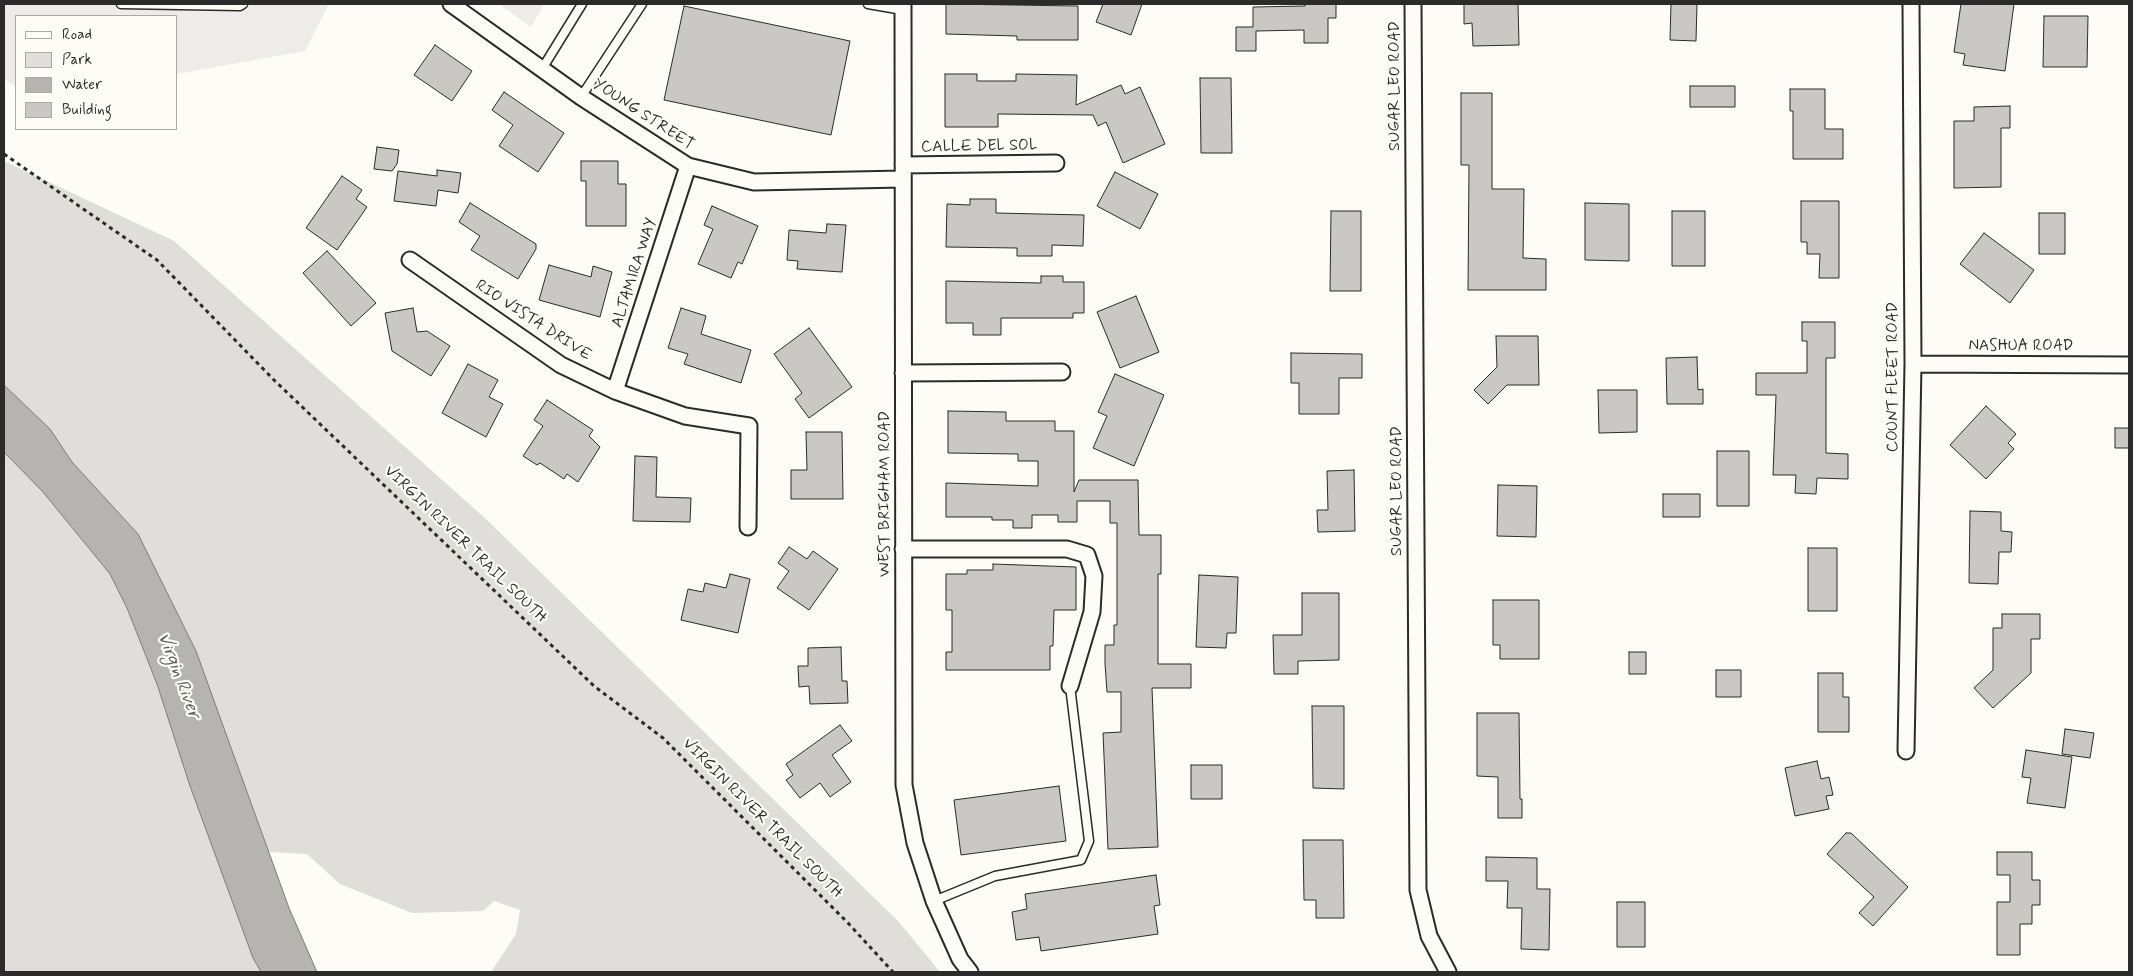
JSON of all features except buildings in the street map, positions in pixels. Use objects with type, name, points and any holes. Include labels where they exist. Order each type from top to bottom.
[{"type":"street","name":"YOUNG STREET","points":[[451,4],[581,97],[688,166],[754,182],[903,172]]},
{"type":"street","name":"SUGAR LEO ROAD","points":[[1413,4],[1418,890],[1429,936],[1448,972]]},
{"type":"street","name":"COUNT FLEET ROAD","points":[[1906,750],[1913,364],[1911,4]]},
{"type":"street","name":"WEST BRIGHAM ROAD","points":[[903,7],[904,785],[915,843],[934,901],[960,959],[970,972]]},
{"type":"street","name":"CALLE DEL SOL","points":[[903,172],[1056,163]]},
{"type":"street","name":"ALTAMIRA WAY","points":[[615,391],[688,166]]},
{"type":"street","name":"RIO VISTA DRIVE","points":[[410,260],[561,364],[615,391],[685,416],[749,426],[748,527]]},
{"type":"street","name":"NASHUA ROAD","points":[[1913,364],[2129,365]]},
{"type":"street","points":[[903,373],[1062,372]]},
{"type":"street","points":[[903,549],[1067,548],[1087,555],[1094,576],[1092,612],[1070,686]]},
{"type":"lane","points":[[121,4],[240,6],[243,4]]},
{"type":"lane","points":[[542,68],[582,4]]},
{"type":"lane","points":[[581,97],[642,4]]},
{"type":"lane","points":[[868,4],[903,7]]},
{"type":"lane","points":[[934,901],[995,876],[1081,860],[1089,841],[1070,686]]},
{"type":"path","name":"VIRGIN RIVER TRAIL SOUTH","points":[[4,154],[157,260],[274,380],[594,686],[663,738],[848,923],[893,972]]},
{"type":"shaded area","points":[[4,4],[329,4],[305,51],[178,74],[178,15],[15,15],[15,86],[4,79]]},
{"type":"shaded area","points":[[499,4],[544,4],[531,27]]},
{"type":"green space","points":[[4,161],[174,241],[486,519],[899,922],[940,972],[491,972],[516,934],[520,910],[494,901],[483,911],[412,913],[340,884],[307,854],[269,852],[289,908],[317,972],[4,972]]},
{"type":"water","name":"Virgin River","points":[[4,385],[50,429],[72,462],[138,534],[196,651],[289,908],[317,972],[261,972],[253,958],[190,786],[157,684],[127,608],[110,574],[43,492],[4,452]]}]
